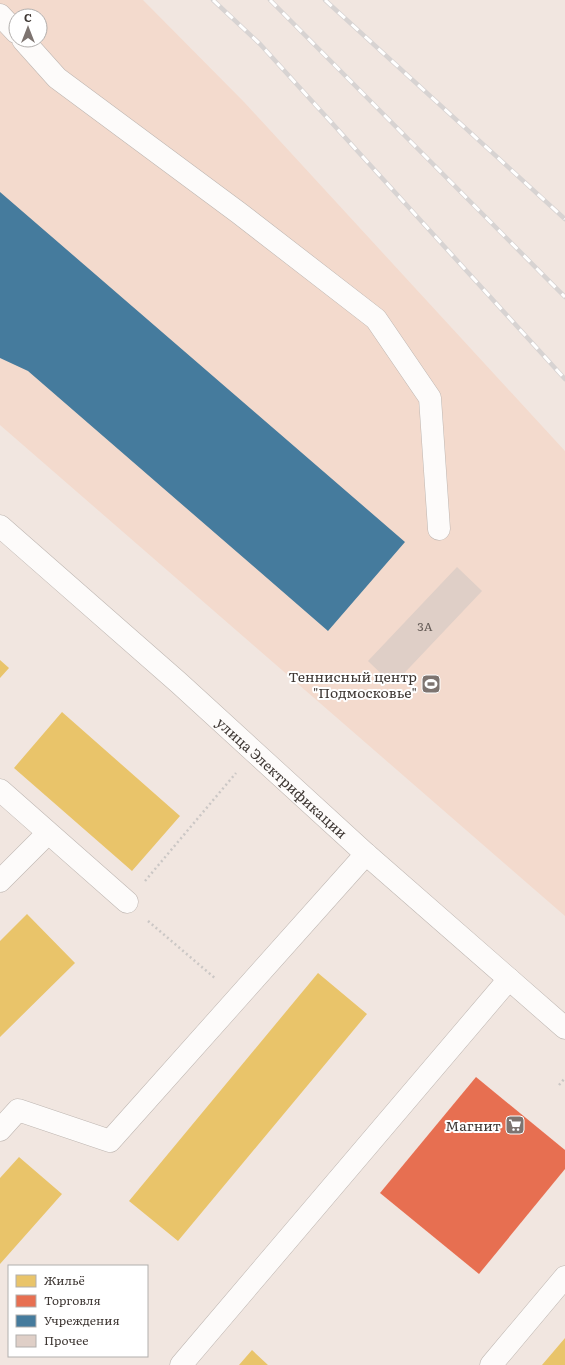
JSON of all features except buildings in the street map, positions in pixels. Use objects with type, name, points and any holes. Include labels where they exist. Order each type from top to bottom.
[{"type":"main road","points":[[0,14],[8,23]]},
{"type":"main road","points":[[30,48],[57,78],[239,212],[376,319],[430,398],[439,529]]},
{"type":"main road","name":"улица Электрификации","points":[[0,526],[366,854],[565,1028]]},
{"type":"main road","points":[[0,790],[127,902]]},
{"type":"main road","points":[[0,881],[48,833]]},
{"type":"main road","points":[[0,1130],[18,1110],[110,1140],[366,854]]},
{"type":"main road","points":[[181,1365],[508,979]]},
{"type":"main road","points":[[491,1365],[565,1277]]},
{"type":"path","points":[[217,795],[127,902],[237,997]]},
{"type":"path","points":[[559,1085],[565,1078]]},
{"type":"shaded area","name":"Теннисный центр \"Подмосковье\"","points":[[0,0],[143,0],[244,102],[565,451],[565,916],[0,425]]},
{"type":"railway","points":[[213,0],[260,44],[565,379]]},
{"type":"railway","points":[[270,0],[565,297]]},
{"type":"railway","points":[[325,0],[565,219]]},
{"type":"place","name":"Теннисный центр \"Подмосковье\"","points":[[431,684]]},
{"type":"place","name":"Магнит","points":[[515,1125]]}]
